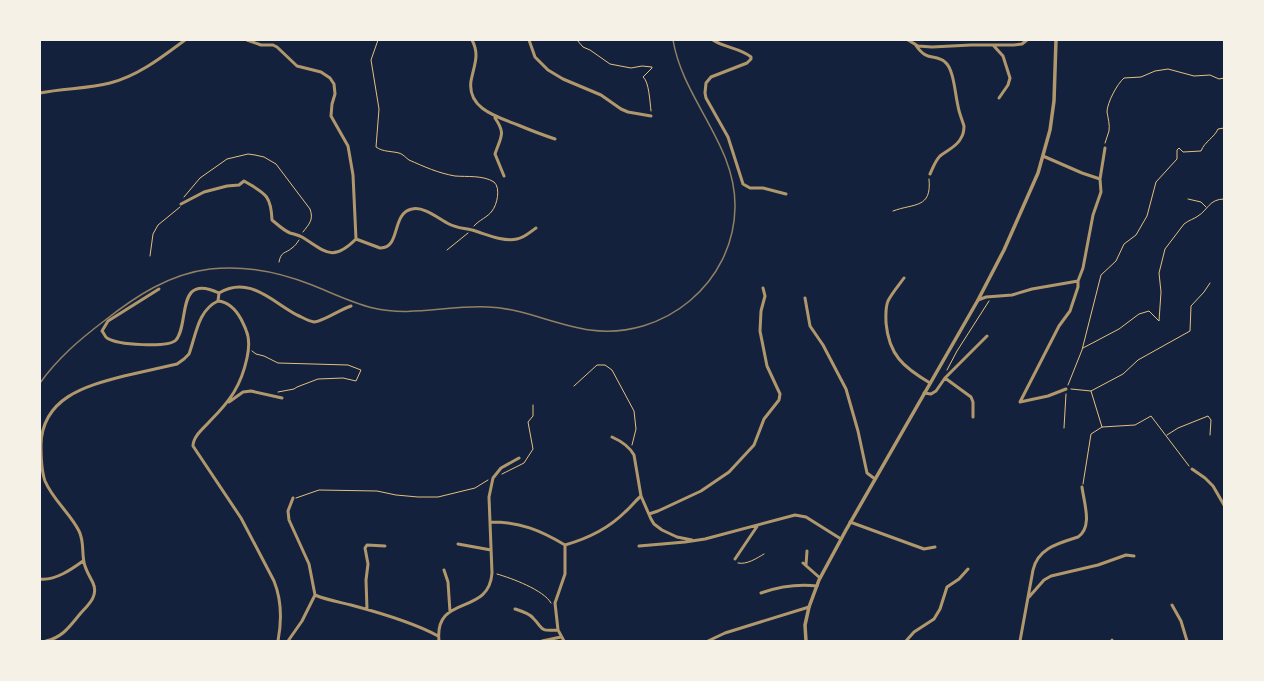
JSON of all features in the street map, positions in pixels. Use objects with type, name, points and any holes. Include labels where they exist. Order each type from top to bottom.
[{"type":"street","points":[[40,93],[57,89],[109,84],[124,79],[143,69],[185,40]]},
{"type":"street","points":[[247,40],[261,45],[273,45],[277,47],[297,66],[321,72],[330,78],[334,84],[335,94],[331,116],[348,146],[353,175],[356,239]]},
{"type":"street","points":[[472,40],[477,52],[470,86],[471,93],[482,108],[494,116],[555,139]]},
{"type":"street","points":[[529,40],[535,57],[548,70],[563,79],[601,96],[628,112],[651,116]]},
{"type":"street","points":[[713,40],[744,52],[751,57],[750,62],[711,77],[706,83],[705,89],[706,98],[728,137],[740,176],[744,184],[750,188],[763,188],[786,194]]},
{"type":"street","points":[[908,40],[915,44],[932,47],[1018,45],[1027,40]]},
{"type":"street","points":[[806,641],[805,625],[809,607],[820,578],[850,522],[978,300],[1004,250],[1038,173],[1050,130],[1054,101],[1056,40]]},
{"type":"street","points":[[915,44],[922,53],[927,56],[940,59],[947,63],[951,72],[964,129],[959,142],[939,157],[930,174]]},
{"type":"street","points":[[993,45],[1003,56],[1010,78],[1008,85],[999,98]]},
{"type":"street","points":[[494,116],[502,128],[501,137],[495,154],[504,176]]},
{"type":"street","points":[[1066,389],[1048,396],[1020,402],[1057,329],[1070,311],[1078,288],[1078,281],[1083,268],[1093,215],[1101,192],[1100,179],[1105,148]]},
{"type":"street","points":[[1043,156],[1100,179]]},
{"type":"street","points":[[181,204],[204,192],[227,186],[239,185],[244,180],[261,190],[271,205],[272,220],[288,232],[301,237],[323,251],[337,253],[356,239]]},
{"type":"street","points":[[356,239],[380,248],[388,246],[395,236],[399,218],[403,214],[413,209],[418,209],[434,215],[453,226],[498,237],[516,239],[536,228]]},
{"type":"street","points":[[904,278],[888,301],[886,310],[886,326],[889,340],[893,352],[898,358],[930,383]]},
{"type":"street","points":[[978,300],[993,296],[1012,296],[1039,287],[1056,286],[1078,281]]},
{"type":"street","points":[[159,289],[108,322],[102,331],[108,338],[122,342],[154,345],[173,342],[178,338],[180,332],[187,299],[190,294],[202,288],[219,293],[235,287],[249,288],[270,298],[299,316],[314,322],[322,320],[351,306]]},
{"type":"street","points":[[649,514],[690,496],[729,472],[754,445],[764,419],[779,400],[780,394],[767,366],[760,331],[761,311],[764,296],[763,288]]},
{"type":"street","points":[[218,301],[219,293]]},
{"type":"street","points":[[805,298],[810,326],[823,345],[846,389],[868,473],[875,479]]},
{"type":"street","points":[[46,641],[54,639],[64,633],[94,596],[95,592],[93,582],[83,561],[83,542],[79,531],[48,486],[42,469],[41,440],[45,424],[50,413],[60,402],[73,393],[86,387],[176,364],[184,359],[189,354],[203,314],[207,307],[218,301],[229,304],[239,316],[246,330],[248,348],[241,379],[227,403],[196,437],[193,442],[193,446],[241,518],[274,580],[281,605],[278,641]]},
{"type":"street","points":[[924,393],[931,394],[936,391],[945,376],[987,336]]},
{"type":"street","points":[[945,376],[971,397],[973,402],[973,417]]},
{"type":"street","points":[[227,403],[243,392],[251,391],[282,398]]},
{"type":"street","points":[[612,437],[624,443],[631,449],[636,464],[641,496],[654,524],[662,530],[677,537],[694,541]]},
{"type":"street","points":[[439,641],[438,636],[440,622],[450,612],[481,597],[490,585],[492,573],[489,497],[493,478],[501,468],[519,458]]},
{"type":"street","points":[[1192,469],[1213,486],[1224,505]]},
{"type":"street","points":[[1020,641],[1037,559],[1048,548],[1078,537],[1086,528],[1087,520],[1082,487]]},
{"type":"street","points":[[490,522],[518,524],[536,530],[565,545],[583,539],[603,528],[625,513],[641,496]]},
{"type":"street","points":[[288,641],[302,621],[315,595],[307,559],[289,520],[289,506],[293,498]]},
{"type":"street","points":[[639,546],[694,541],[796,514],[841,539]]},
{"type":"street","points":[[850,522],[924,549],[935,547]]},
{"type":"street","points":[[735,559],[758,525]]},
{"type":"street","points":[[458,544],[491,550]]},
{"type":"street","points":[[367,609],[366,580],[368,564],[365,548],[367,545],[385,546]]},
{"type":"street","points":[[564,641],[558,630],[555,601],[565,574],[565,545]]},
{"type":"street","points":[[807,551],[805,564],[812,573],[820,578]]},
{"type":"street","points":[[1028,598],[1044,580],[1051,576],[1098,565],[1126,555],[1134,556]]},
{"type":"street","points":[[40,578],[46,579],[64,573],[83,561]]},
{"type":"street","points":[[906,641],[914,632],[934,619],[940,609],[947,587],[959,579],[968,569]]},
{"type":"street","points":[[444,570],[448,582],[450,612]]},
{"type":"street","points":[[761,593],[796,586],[817,586]]},
{"type":"street","points":[[315,595],[324,599],[367,609],[416,626],[438,636]]},
{"type":"street","points":[[1172,605],[1181,621],[1187,641]]},
{"type":"street","points":[[708,641],[726,633],[809,607]]},
{"type":"street","points":[[515,609],[531,616],[542,629],[558,630]]},
{"type":"street","points":[[542,641],[561,637]]},
{"type":"path","points":[[378,40],[371,60],[379,109],[376,147],[380,150],[400,153],[430,170],[457,176],[486,179],[496,185],[498,196],[492,211],[479,220],[471,230],[447,250]]},
{"type":"path","points":[[577,40],[583,47],[610,64],[631,68],[642,66],[652,67],[643,77],[646,79],[648,86],[647,90],[651,116]]},
{"type":"path","points":[[1105,148],[1109,132],[1107,110],[1113,97],[1113,93],[1124,78],[1141,77],[1155,70],[1168,69],[1194,76],[1210,75],[1219,79],[1224,78]]},
{"type":"path","points":[[1064,428],[1066,389],[1082,350],[1101,275],[1116,261],[1124,244],[1136,235],[1147,216],[1156,182],[1177,159],[1177,150],[1179,148],[1183,152],[1201,151],[1206,142],[1216,133],[1218,129],[1224,128]]},
{"type":"path","points":[[150,256],[153,234],[158,225],[161,221],[175,212],[181,204],[183,198],[200,178],[227,159],[248,154],[264,157],[276,164],[310,209],[312,214],[312,221],[299,240],[291,249],[287,250],[281,255],[279,262]]},
{"type":"path","points":[[893,211],[923,202],[930,189],[930,174]]},
{"type":"path","points":[[1082,350],[1084,347],[1119,329],[1139,314],[1149,311],[1159,321],[1161,292],[1159,273],[1165,249],[1188,220],[1199,216],[1206,207],[1223,199],[1224,197]]},
{"type":"path","points":[[1188,199],[1202,202],[1206,207]]},
{"type":"path","points":[[1066,389],[1091,391],[1124,374],[1138,360],[1190,331],[1191,306],[1210,283]]},
{"type":"path","points":[[945,376],[957,351],[993,296]]},
{"type":"path","points":[[248,348],[256,354],[278,363],[348,365],[361,370],[356,381],[343,378],[318,379],[294,389],[275,392]]},
{"type":"path","points":[[574,386],[597,365],[605,364],[612,370],[634,411],[636,429],[631,449]]},
{"type":"path","points":[[1091,391],[1102,427]]},
{"type":"path","points":[[293,498],[304,496],[320,490],[377,491],[396,495],[438,497],[475,488],[524,463],[530,456],[533,448],[528,422],[533,416],[533,405]]},
{"type":"path","points":[[1082,487],[1091,434],[1102,427],[1135,424],[1151,416],[1192,469]]},
{"type":"path","points":[[1166,436],[1178,428],[1208,416],[1211,420],[1210,435]]},
{"type":"path","points":[[735,559],[739,564],[753,560],[764,554]]},
{"type":"path","points":[[492,573],[532,588],[548,598],[555,611]]},
{"type":"railway","points":[[40,383],[54,365],[78,342],[128,303],[167,281],[210,269],[249,269],[287,276],[342,298],[373,308],[387,310],[416,311],[473,307],[501,308],[526,313],[577,328],[617,331],[644,326],[668,316],[690,301],[708,282],[722,260],[732,235],[735,207],[733,184],[727,163],[718,142],[687,83],[673,40]]}]
